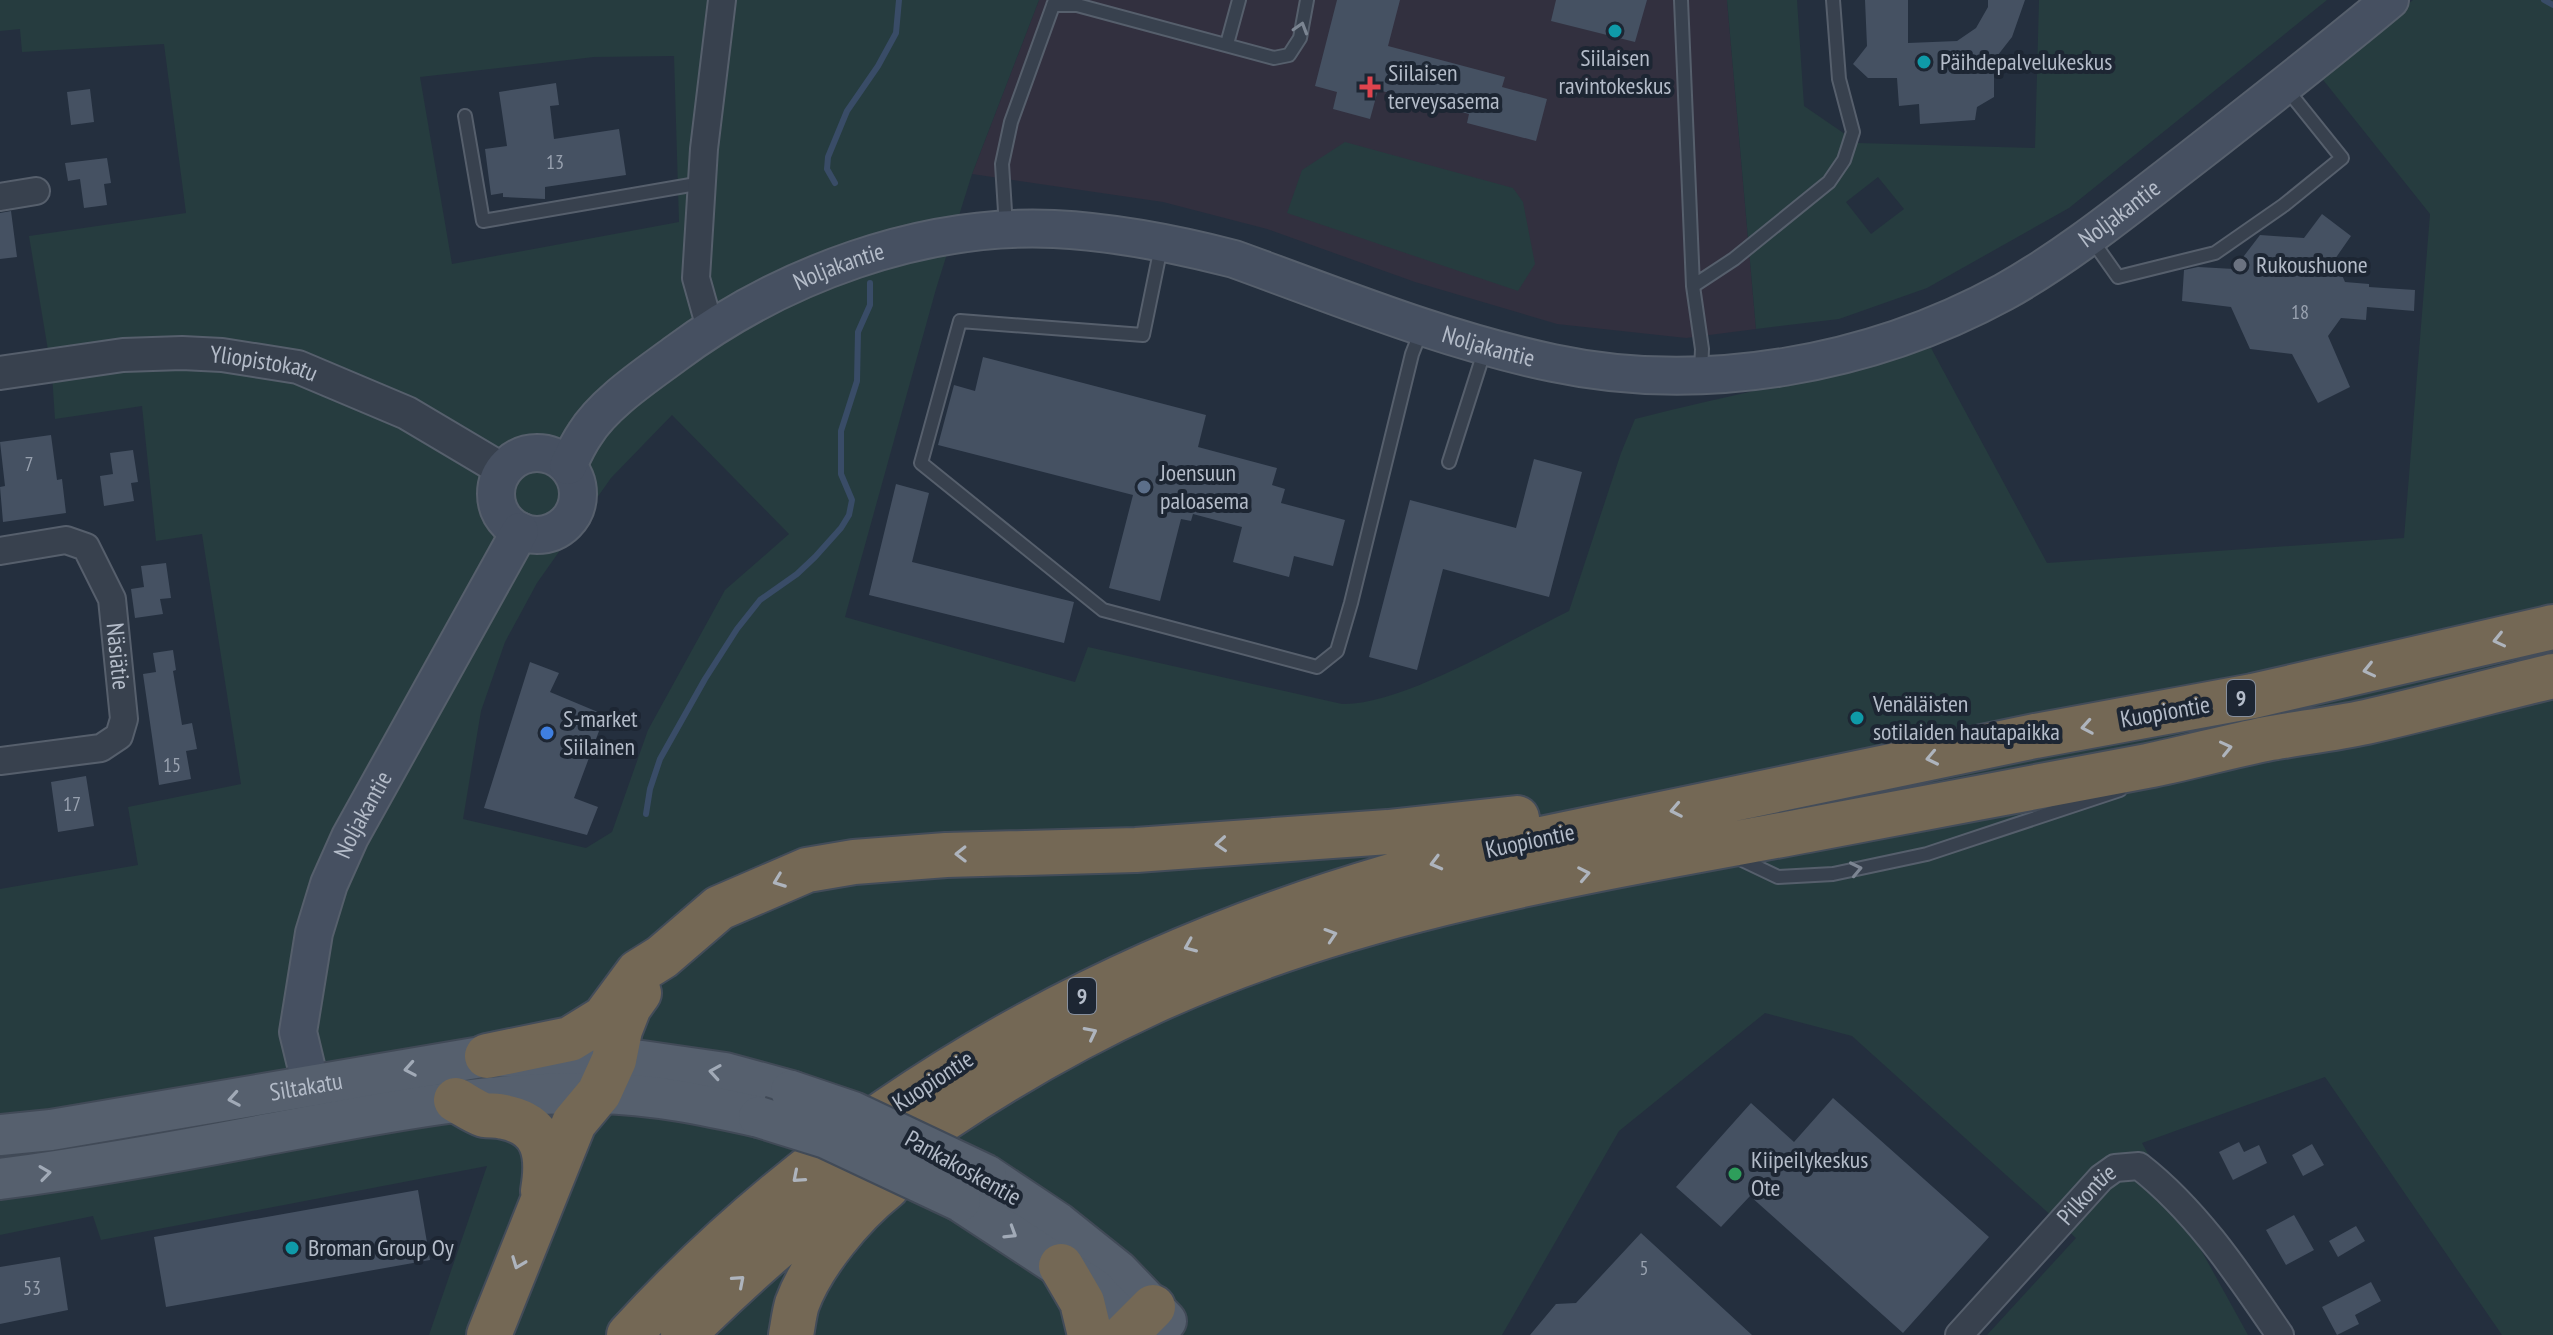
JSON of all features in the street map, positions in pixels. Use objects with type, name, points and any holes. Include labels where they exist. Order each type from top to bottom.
[{"type":"highway","name":"Kuopiontie","points":[[629,1335],[698,1264],[808,1168],[910,1094],[1017,1029],[1135,968],[1238,926],[1322,896],[1439,861],[2035,736],[2253,696],[2553,627]]},
{"type":"highway","name":"Kuopiontie","points":[[683,1335],[727,1291],[833,1199],[937,1121],[1021,1069],[1152,1002],[1252,961],[1452,901],[1714,847],[2365,722],[2553,676]]},
{"type":"highway","points":[[487,1056],[570,1039],[604,1018],[638,972],[662,957],[719,908],[807,870],[854,862],[946,855],[1136,850],[1299,839],[1467,825],[1580,809],[1621,821]]},
{"type":"highway","points":[[489,1335],[574,1123],[607,1076],[629,1007],[662,957]]},
{"type":"highway","points":[[791,1335],[797,1304],[825,1253],[871,1200],[927,1156],[999,1109],[1021,1069]]},
{"type":"highway","points":[[456,1100],[483,1115],[505,1117],[526,1125],[543,1143],[547,1164],[541,1205]]},
{"type":"highway","points":[[1061,1266],[1082,1302],[1142,1329]]},
{"type":"main road","name":"Noljakantie","points":[[568,466],[586,431],[627,390],[710,328],[777,291],[874,255],[932,239],[1006,231],[1054,229],[1162,244],[1234,259],[1422,327],[1486,346],[1554,364],[1622,374],[1701,375],[1797,365],[1862,350],[1942,321],[2003,292],[2090,237],[2390,0]]},
{"type":"main road","points":[[529,453],[557,457],[568,466],[575,476],[577,504],[571,517],[561,527],[533,535],[508,523],[496,497],[503,470],[515,459],[529,453]]},
{"type":"main road","name":"Noljakantie","points":[[321,1124],[298,1032],[314,933],[329,884],[350,837],[520,531]]},
{"type":"main road","name":"Siltakatu","points":[[0,1135],[51,1130],[487,1056],[607,1076]]},
{"type":"main road","name":"Pankakoskentie","points":[[607,1076],[642,1061],[725,1073],[853,1112],[973,1188],[1061,1266]]},
{"type":"main road","name":"Siltakatu","points":[[0,1179],[90,1167],[456,1100],[607,1076]]},
{"type":"main road","name":"Pankakoskentie","points":[[607,1076],[826,1138],[973,1188],[1058,1223],[1118,1271],[1142,1329]]},
{"type":"street","points":[[710,328],[696,278],[702,183],[722,0]]},
{"type":"street","points":[[0,197],[36,191]]},
{"type":"street","name":"Yliopistokatu","points":[[0,373],[123,355],[168,354],[222,355],[298,367],[407,413],[503,470]]},
{"type":"street","name":"Näsiätie","points":[[0,551],[66,540],[86,547],[112,599],[124,719],[119,736],[101,748],[0,761]]},
{"type":"street","name":"Pilkontie","points":[[1959,1335],[2101,1178],[2115,1168],[2139,1166],[2168,1188],[2237,1272],[2280,1335]]},
{"type":"lane","points":[[1227,44],[1239,0]]},
{"type":"lane","points":[[1006,231],[1002,164],[1011,122],[1054,3],[1077,5],[1274,58],[1289,55],[1300,38],[1307,0]]},
{"type":"lane","points":[[1681,0],[1693,286],[1702,349],[1701,375]]},
{"type":"lane","points":[[1693,286],[1734,259],[1829,182],[1844,160],[1853,132],[1839,79],[1833,0]]},
{"type":"lane","points":[[2090,237],[2118,277],[2215,253],[2284,205],[2342,158],[2284,85]]},
{"type":"lane","points":[[465,116],[483,221],[702,183]]},
{"type":"lane","points":[[1162,244],[1143,335],[960,321],[921,463],[1103,610],[1317,667],[1337,651],[1412,354],[1422,327]]},
{"type":"lane","points":[[1449,462],[1486,346]]},
{"type":"shaded area","name":"Siilaisen terveysasema","points":[[1039,0],[1727,0],[1756,329],[1686,338],[1557,324],[1415,282],[1267,229],[1163,202],[972,174]]},
{"type":"green space","points":[[0,0],[1039,0],[972,174],[936,289],[845,617],[1075,682],[1088,647],[1342,704],[1366,702],[1425,683],[1569,611],[1635,419],[1931,348],[2047,563],[2404,538],[2430,214],[2320,76],[2413,0],[2553,0],[2553,1335],[2502,1335],[2325,1077],[2142,1143],[2248,1335],[1987,1335],[2076,1238],[1852,1036],[1765,1013],[1619,1131],[1502,1335],[429,1335],[487,1166],[101,1240],[93,1216],[0,1235],[0,889],[138,865],[128,807],[241,784],[202,534],[156,541],[142,406],[55,419],[52,374],[29,236],[186,213],[164,44],[22,52],[20,29],[0,31]],"holes":[[[674,56],[679,222],[452,264],[420,77],[594,57]],[[672,415],[789,534],[725,590],[648,730],[612,832],[586,848],[463,819],[481,711],[505,642],[537,583],[611,478]]]},
{"type":"green space","points":[[1727,0],[1797,0],[1804,106],[1858,143],[2035,148],[2039,0],[2327,0],[2069,208],[1927,288],[1839,319],[1756,329]],"holes":[[[1878,177],[1904,209],[1871,234],[1846,202]]]},
{"type":"green space","points":[[1345,142],[1513,188],[1523,202],[1535,264],[1518,291],[1287,213],[1302,170]]},
{"type":"building","points":[[1337,0],[1400,0],[1388,46],[1505,77],[1502,87],[1547,99],[1536,141],[1467,123],[1469,114],[1378,90],[1370,119],[1333,109],[1337,92],[1315,86]]},
{"type":"building","name":"Siilaisen ravintokeskus","points":[[1556,0],[1647,0],[1635,42],[1551,21]]},
{"type":"building","name":"Päihdepalvelukeskus","points":[[1865,0],[1908,0],[1908,43],[1957,41],[1976,28],[1988,7],[1988,0],[2025,0],[2012,37],[1994,60],[1994,97],[1977,107],[1975,120],[1920,124],[1919,104],[1899,106],[1897,78],[1868,78],[1853,64],[1867,46]]},
{"type":"building","points":[[556,83],[559,105],[550,106],[554,139],[619,129],[626,175],[545,187],[545,199],[503,197],[503,193],[491,195],[485,149],[507,146],[499,92]]},
{"type":"building","points":[[90,89],[94,122],[71,125],[67,92]]},
{"type":"building","points":[[107,158],[111,183],[104,184],[107,205],[84,208],[80,179],[68,181],[65,163]]},
{"type":"building","points":[[11,211],[17,257],[0,259],[0,213]]},
{"type":"building","points":[[2322,214],[2351,236],[2335,259],[2345,282],[2415,290],[2414,311],[2367,307],[2366,320],[2341,318],[2328,336],[2350,387],[2318,403],[2292,354],[2250,349],[2231,307],[2182,301],[2184,270],[2198,267],[2234,269],[2260,235],[2304,238]]},
{"type":"building","points":[[983,357],[1206,415],[1198,447],[1277,468],[1272,485],[1285,489],[1281,503],[1345,520],[1333,566],[1294,556],[1289,577],[1233,562],[1242,527],[1193,514],[1191,521],[1181,519],[1160,601],[1109,588],[1133,495],[938,445],[954,385],[975,391]]},
{"type":"building","points":[[51,435],[57,480],[62,479],[66,513],[3,522],[0,487],[5,486],[0,442]]},
{"type":"building","points":[[133,450],[138,482],[131,483],[134,501],[104,506],[100,476],[113,474],[110,453]]},
{"type":"building","points":[[1534,459],[1582,472],[1549,597],[1443,569],[1417,670],[1369,657],[1410,500],[1516,528]]},
{"type":"building","points":[[896,484],[929,493],[912,562],[1074,602],[1064,643],[869,595]]},
{"type":"building","points":[[166,563],[171,598],[160,599],[163,614],[135,618],[131,589],[144,587],[141,566]]},
{"type":"building","points":[[173,650],[176,670],[173,671],[182,725],[192,723],[197,749],[186,751],[191,779],[159,785],[143,674],[156,672],[153,653]]},
{"type":"building","points":[[530,662],[559,673],[550,692],[605,715],[574,798],[598,807],[587,835],[484,808]]},
{"type":"building","points":[[86,776],[94,826],[58,832],[51,782]]},
{"type":"building","points":[[1833,1098],[1989,1237],[1903,1333],[1750,1196],[1721,1227],[1676,1187],[1751,1103],[1794,1142]]},
{"type":"building","points":[[2239,1142],[2244,1152],[2259,1145],[2267,1163],[2233,1180],[2219,1152]]},
{"type":"building","points":[[2312,1144],[2324,1165],[2303,1176],[2292,1155]]},
{"type":"building","name":"Broman Group Oy","points":[[418,1190],[430,1260],[166,1307],[154,1237]]},
{"type":"building","points":[[2294,1215],[2314,1250],[2286,1265],[2266,1230]]},
{"type":"building","points":[[2356,1226],[2365,1241],[2338,1257],[2329,1241]]},
{"type":"building","points":[[1641,1233],[1752,1335],[1530,1335],[1556,1304],[1576,1303]]},
{"type":"building","points":[[60,1257],[68,1310],[0,1324],[0,1267]]},
{"type":"building","points":[[2371,1282],[2381,1301],[2355,1315],[2359,1324],[2337,1335],[2322,1307]]},
{"type":"waterway","points":[[835,183],[827,169],[828,157],[847,111],[896,33],[899,0]]},
{"type":"waterway","points":[[2544,0],[2553,5]]},
{"type":"waterway","points":[[646,814],[660,759],[737,629],[760,600],[815,557],[849,515],[852,500],[841,474],[841,431],[857,381],[858,332],[870,305],[870,283]]},
{"type":"place","name":"Siilaisen ravintokeskus","points":[[1615,31]]},
{"type":"place","name":"Päihdepalvelukeskus","points":[[1924,62]]},
{"type":"place","name":"Siilaisen terveysasema","points":[[1370,87]]},
{"type":"place","name":"Rukoushuone","points":[[2240,265]]},
{"type":"place","name":"Joensuun paloasema","points":[[1144,487]]},
{"type":"place","name":"Venäläisten sotilaiden hautapaikka","points":[[1857,718]]},
{"type":"place","name":"S-market Siilainen","points":[[547,733]]},
{"type":"place","name":"Kiipeilykeskus Ote","points":[[1735,1174]]},
{"type":"place","name":"Broman Group Oy","points":[[292,1248]]}]
